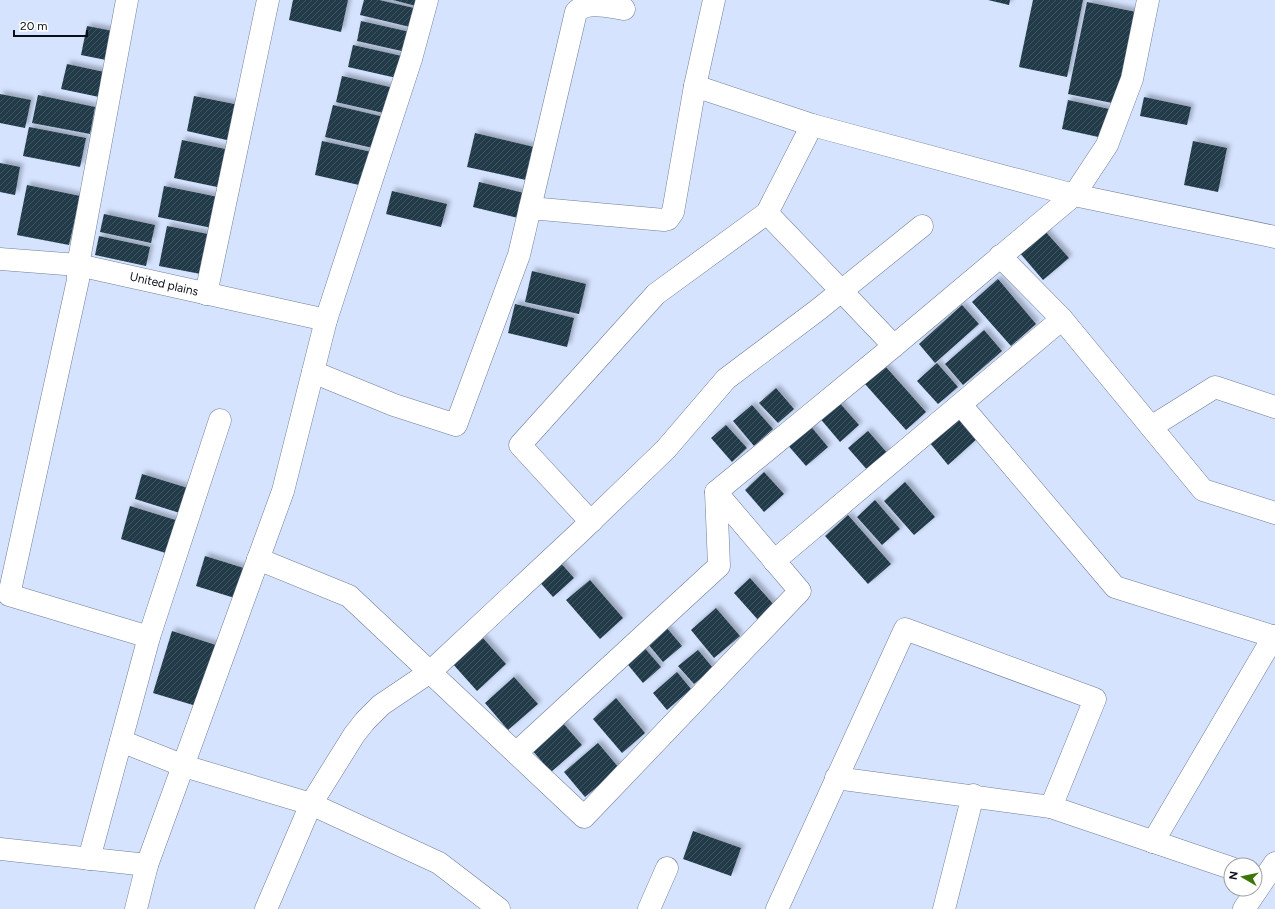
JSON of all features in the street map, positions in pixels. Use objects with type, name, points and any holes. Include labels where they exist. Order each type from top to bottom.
[{"type":"street","points":[[127,0],[78,265],[76,288],[9,596],[149,637]]},
{"type":"street","points":[[206,294],[268,0]]},
{"type":"street","points":[[136,909],[147,866],[283,491],[326,320],[411,59],[427,0]]},
{"type":"street","points":[[530,208],[664,220],[668,219],[673,212],[696,86],[714,0]]},
{"type":"street","points":[[716,492],[894,346],[1074,195],[1107,146],[1132,79],[1148,0]]},
{"type":"street","points":[[313,372],[394,406],[456,426],[519,255],[576,12],[581,6],[588,5],[624,9]]},
{"type":"street","points":[[696,86],[812,125],[1074,195],[1275,237]]},
{"type":"street","points":[[591,522],[520,445],[656,294],[767,213],[812,125]]},
{"type":"street","points":[[767,213],[894,346]]},
{"type":"street","points":[[266,909],[311,804],[354,735],[365,721],[382,705],[430,672],[591,522],[666,449],[726,379],[841,291],[922,226]]},
{"type":"street","points":[[1000,256],[1062,319],[1203,490],[1275,513]]},
{"type":"street","name":"United plains","points":[[0,259],[78,265],[326,320]]},
{"type":"street","points":[[774,561],[1062,319]]},
{"type":"street","points":[[1151,427],[1215,387],[1275,407]]},
{"type":"street","points":[[960,405],[1115,587],[1274,636],[1153,842]]},
{"type":"street","points":[[89,859],[149,637],[220,420]]},
{"type":"street","points":[[258,559],[349,596],[584,817],[800,591],[716,492]]},
{"type":"street","points":[[516,753],[719,566],[716,492]]},
{"type":"street","points":[[776,909],[905,630],[1095,699],[1051,807]]},
{"type":"street","points":[[121,741],[184,766],[311,804],[439,863],[499,909]]},
{"type":"street","points":[[836,778],[973,795],[1051,807],[1223,865]]},
{"type":"street","points":[[944,909],[973,795]]},
{"type":"street","points":[[0,849],[147,866]]},
{"type":"street","points":[[649,909],[667,868]]},
{"type":"street","points":[[1244,909],[1265,873]]},
{"type":"building","points":[[293,0],[348,0],[341,32],[289,20]]},
{"type":"building","points":[[364,0],[379,0],[414,8],[410,27],[360,15]]},
{"type":"building","points":[[393,0],[422,0],[420,7]]},
{"type":"building","points":[[988,0],[1010,0],[1009,5]]},
{"type":"building","points":[[1033,0],[1083,0],[1067,77],[1019,67]]},
{"type":"building","points":[[1087,2],[1136,12],[1117,104],[1068,94]]},
{"type":"building","points":[[361,21],[410,32],[406,52],[357,41]]},
{"type":"building","points":[[87,26],[118,32],[111,61],[81,55]]},
{"type":"building","points":[[353,45],[406,57],[401,79],[348,67]]},
{"type":"building","points":[[67,64],[109,73],[104,98],[61,89]]},
{"type":"building","points":[[342,76],[394,88],[388,114],[336,102]]},
{"type":"building","points":[[0,94],[31,100],[25,128],[0,123]]},
{"type":"building","points":[[38,95],[95,107],[90,134],[32,123]]},
{"type":"building","points":[[194,96],[239,105],[231,141],[187,131]]},
{"type":"building","points":[[1144,97],[1191,107],[1187,125],[1140,116]]},
{"type":"building","points":[[1068,100],[1109,109],[1103,138],[1062,129]]},
{"type":"building","points":[[333,105],[384,117],[377,149],[325,137]]},
{"type":"building","points":[[29,127],[86,138],[80,167],[23,156]]},
{"type":"building","points":[[475,133],[534,147],[526,180],[467,167]]},
{"type":"building","points":[[182,140],[230,150],[222,188],[174,178]]},
{"type":"building","points":[[322,141],[376,153],[368,187],[315,175]]},
{"type":"building","points":[[1193,141],[1227,148],[1218,192],[1184,185]]},
{"type":"building","points":[[0,163],[20,167],[15,195],[0,192]]},
{"type":"building","points":[[479,182],[524,193],[518,218],[473,207]]},
{"type":"building","points":[[27,185],[80,196],[69,245],[17,235]]},
{"type":"building","points":[[164,186],[218,197],[212,228],[158,217]]},
{"type":"building","points":[[392,191],[447,204],[441,227],[386,214]]},
{"type":"building","points":[[104,214],[155,225],[151,243],[100,232]]},
{"type":"building","points":[[167,226],[213,235],[206,275],[159,266]]},
{"type":"building","points":[[1044,230],[1069,258],[1043,280],[1019,252]]},
{"type":"building","points":[[99,236],[150,247],[146,266],[95,255]]},
{"type":"building","points":[[532,271],[586,284],[579,314],[525,302]]},
{"type":"building","points":[[998,279],[1036,324],[1011,346],[972,302]]},
{"type":"building","points":[[515,304],[574,318],[567,347],[508,333]]},
{"type":"building","points":[[962,305],[979,324],[935,363],[919,344]]},
{"type":"building","points":[[984,330],[1002,351],[963,385],[945,364]]},
{"type":"building","points":[[937,363],[958,387],[938,404],[917,381]]},
{"type":"building","points":[[885,366],[926,412],[906,430],[865,384]]},
{"type":"building","points":[[776,388],[794,409],[778,423],[759,403]]},
{"type":"building","points":[[837,400],[859,425],[840,442],[818,416]]},
{"type":"building","points":[[752,405],[773,429],[754,446],[733,421]]},
{"type":"building","points":[[960,416],[979,437],[948,465],[930,443]]},
{"type":"building","points":[[808,423],[828,447],[806,466],[786,443]]},
{"type":"building","points":[[726,425],[747,448],[732,462],[711,438]]},
{"type":"building","points":[[868,431],[889,455],[869,472],[848,448]]},
{"type":"building","points":[[764,472],[784,494],[764,512],[745,490]]},
{"type":"building","points":[[142,474],[191,489],[183,514],[135,499]]},
{"type":"building","points":[[905,482],[935,517],[914,535],[884,501]]},
{"type":"building","points":[[875,500],[900,529],[882,545],[857,517]]},
{"type":"building","points":[[130,506],[182,522],[172,555],[121,539]]},
{"type":"building","points":[[848,515],[891,564],[868,584],[825,536]]},
{"type":"building","points":[[205,556],[250,570],[241,600],[196,586]]},
{"type":"building","points":[[558,560],[574,578],[553,597],[536,578]]},
{"type":"building","points":[[750,578],[775,606],[759,621],[734,593]]},
{"type":"building","points":[[590,580],[623,618],[600,639],[566,600]]},
{"type":"building","points":[[716,608],[740,636],[714,658],[691,630]]},
{"type":"building","points":[[666,627],[682,646],[663,662],[648,644]]},
{"type":"building","points":[[172,631],[222,647],[203,708],[153,693]]},
{"type":"building","points":[[482,637],[506,664],[477,691],[452,663]]},
{"type":"building","points":[[642,645],[661,667],[643,683],[624,660]]},
{"type":"building","points":[[698,650],[713,668],[694,684],[678,666]]},
{"type":"building","points":[[677,672],[691,689],[667,710],[653,693]]},
{"type":"building","points":[[514,677],[538,704],[508,730],[485,703]]},
{"type":"building","points":[[616,698],[645,733],[622,753],[593,719]]},
{"type":"building","points":[[562,722],[582,745],[551,772],[531,749]]},
{"type":"building","points":[[598,743],[619,768],[585,797],[564,772]]},
{"type":"building","points":[[693,831],[741,848],[731,876],[683,859]]}]
